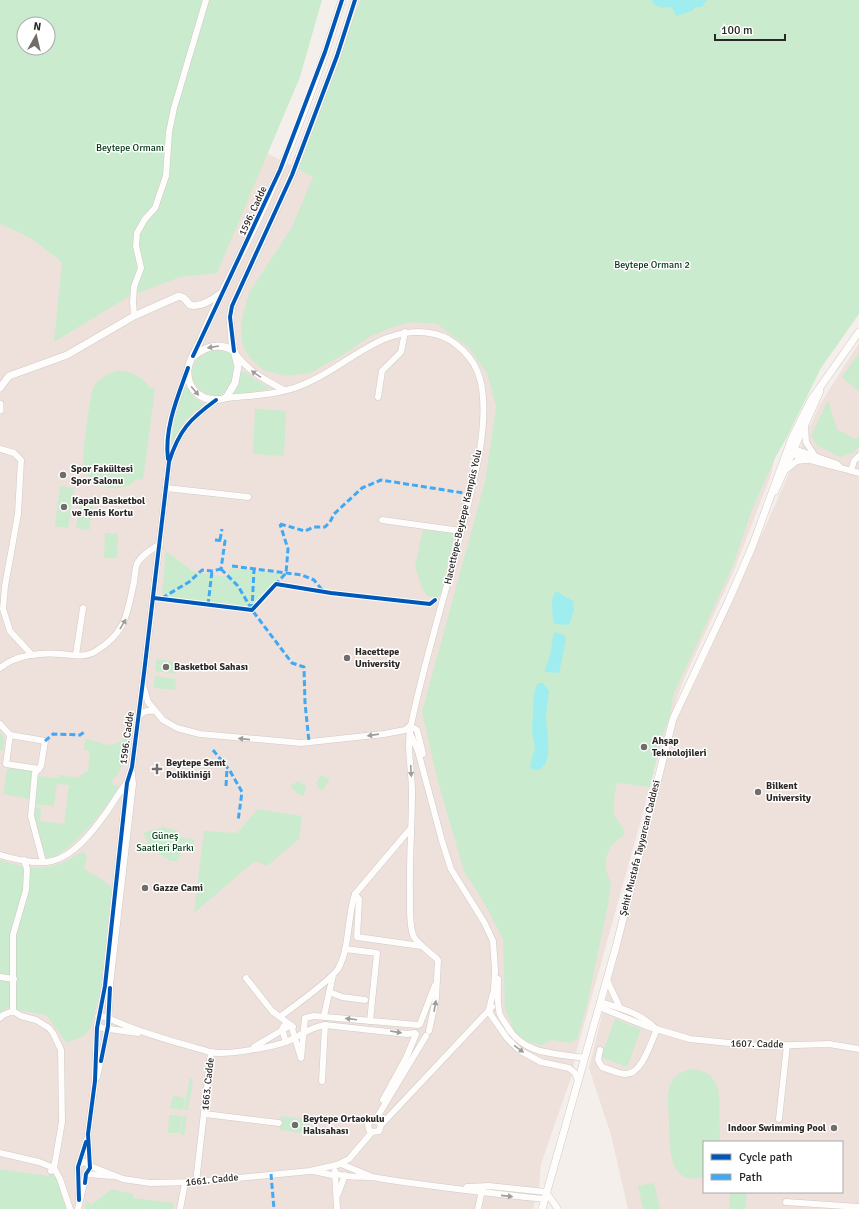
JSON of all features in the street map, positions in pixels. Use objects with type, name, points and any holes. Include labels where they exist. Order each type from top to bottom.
[{"type":"main road","name":"1596. Cadde","points":[[342,0],[325,52],[283,163],[267,201],[223,291],[188,368],[190,382],[194,392],[206,399],[216,400],[226,398],[233,388],[237,376],[237,359],[234,351],[230,317],[232,306],[298,161],[337,56],[355,0]]},
{"type":"main road","points":[[0,388],[9,376],[68,355],[134,316],[178,296],[184,298],[192,306],[197,306],[214,299],[223,291]]},
{"type":"main road","name":"Şehit Mustafa Tayyarcan Caddesi","points":[[542,1209],[600,1005],[673,719],[729,600],[811,400],[859,332]]},
{"type":"main road","points":[[194,356],[205,348],[214,345],[224,346],[234,351]]},
{"type":"main road","name":"Şehit Mustafa Tayyarcan Caddesi","points":[[770,499],[787,469],[790,450],[817,401],[822,385]]},
{"type":"main road","points":[[0,404],[0,410]]},
{"type":"street","points":[[134,316],[134,287],[141,268],[136,246],[137,233],[145,219],[155,208],[166,176],[169,132],[174,108],[206,0]]},
{"type":"street","points":[[378,397],[382,371],[400,352],[405,332]]},
{"type":"street","name":"Hacettepe-Beytepe Kampüs Yolu","points":[[226,398],[259,396],[307,383],[389,336],[405,332],[435,334],[454,344],[472,360],[481,380],[483,422],[477,464],[410,729],[412,792],[409,862],[411,922],[414,936],[420,946]]},
{"type":"street","points":[[234,351],[248,369],[257,376],[284,390]]},
{"type":"street","name":"1596. Cadde","points":[[169,462],[167,449],[168,437],[174,408],[188,368]]},
{"type":"street","name":"1596. Cadde","points":[[95,1081],[98,1016],[105,986],[169,462],[177,439],[186,424],[196,414],[216,400]]},
{"type":"street","points":[[805,425],[806,442],[815,456]]},
{"type":"street","points":[[0,449],[14,453],[20,457],[21,465],[18,514],[5,586],[3,609],[10,632],[32,655]]},
{"type":"street","points":[[790,450],[815,456],[837,464],[840,467]]},
{"type":"street","points":[[790,450],[806,460],[832,467],[852,468],[859,473]]},
{"type":"street","points":[[852,468],[854,461],[859,456]]},
{"type":"street","points":[[787,469],[797,462],[806,460]]},
{"type":"street","points":[[852,468],[859,461]]},
{"type":"street","points":[[166,488],[248,497]]},
{"type":"street","points":[[382,520],[461,531]]},
{"type":"street","points":[[0,668],[10,662],[32,655],[44,654],[84,656],[96,651],[119,631],[126,619],[138,563],[147,552],[160,544]]},
{"type":"street","points":[[76,655],[83,608]]},
{"type":"street","points":[[143,683],[148,702],[155,711],[168,724],[189,732],[286,742],[309,742],[370,736],[410,729],[417,730],[445,838],[454,865],[494,934],[498,959],[499,1009],[510,1032],[525,1046],[542,1053],[584,1062]]},
{"type":"street","points":[[138,718],[140,714],[145,711],[155,711]]},
{"type":"street","points":[[0,724],[10,735],[45,741],[41,766],[36,773],[31,816],[43,862]]},
{"type":"street","points":[[410,729],[418,751],[451,869],[484,922],[493,941],[494,981],[490,1007],[491,1015],[512,1044],[519,1050],[541,1062],[569,1068],[577,1068],[584,1062]]},
{"type":"street","points":[[10,735],[6,764],[38,769]]},
{"type":"street","points":[[0,855],[43,862],[65,856],[92,831],[130,782]]},
{"type":"street","name":"1596. Cadde","points":[[95,1081],[108,1029],[110,985],[130,782]]},
{"type":"street","points":[[324,1016],[333,975],[340,964],[345,949],[355,894],[411,828]]},
{"type":"street","points":[[13,1011],[13,935],[26,890],[27,869],[24,860]]},
{"type":"street","points":[[355,894],[359,899],[358,937],[420,946],[428,949],[438,960],[436,998],[427,1033],[379,1114],[377,1122]]},
{"type":"street","points":[[345,949],[377,953],[370,1021]]},
{"type":"street","points":[[281,1016],[333,975]]},
{"type":"street","points":[[0,977],[14,979]]},
{"type":"street","points":[[246,978],[272,1011],[289,1023],[298,1035]]},
{"type":"street","points":[[606,980],[620,1008]]},
{"type":"street","points":[[337,1197],[347,1168],[372,1132],[379,1130],[375,1113],[406,1058],[436,981]]},
{"type":"street","points":[[329,992],[342,997],[365,1000]]},
{"type":"street","name":"1607. Cadde","points":[[600,1005],[620,1008],[643,1018],[657,1029]]},
{"type":"street","name":"1607. Cadde","points":[[600,1005],[676,1036],[759,1046],[828,1044],[859,1049]]},
{"type":"street","points":[[490,1007],[499,1009]]},
{"type":"street","points":[[372,1132],[368,1126],[369,1122],[377,1122],[476,1024],[490,1007]]},
{"type":"street","points":[[476,1024],[499,1009]]},
{"type":"street","points":[[0,1018],[3,1015],[13,1011]]},
{"type":"street","points":[[13,1011],[21,1016],[36,1020],[49,1028],[61,1050],[62,1122],[52,1169]]},
{"type":"street","name":"1663. Cadde","points":[[98,1016],[109,1018],[147,1034],[211,1052],[196,1182]]},
{"type":"street","points":[[289,1023],[302,1058],[305,1018],[324,1016],[419,1024],[426,1025],[427,1033]]},
{"type":"street","points":[[251,1049],[289,1023]]},
{"type":"street","points":[[211,1052],[232,1052],[286,1042],[315,1026],[325,1024],[407,1034],[416,1033],[420,1037],[427,1033]]},
{"type":"street","points":[[322,1081],[325,1024]]},
{"type":"street","name":"1663. Cadde","points":[[97,1025],[100,1028],[147,1034]]},
{"type":"street","points":[[282,1029],[286,1042]]},
{"type":"street","points":[[600,1050],[598,1060],[602,1067],[624,1074],[634,1072],[640,1066],[657,1029]]},
{"type":"street","points":[[779,1119],[787,1045]]},
{"type":"street","points":[[569,1068],[575,1073],[578,1081]]},
{"type":"street","points":[[78,1209],[78,1167],[88,1134],[95,1081]]},
{"type":"street","points":[[205,1114],[279,1123]]},
{"type":"street","points":[[79,1200],[85,1183],[86,1174],[90,1170],[88,1134]]},
{"type":"street","points":[[337,1209],[335,1170],[338,1165],[349,1159],[360,1148]]},
{"type":"street","points":[[0,1153],[39,1162],[52,1169],[60,1179],[70,1209]]},
{"type":"street","points":[[80,1164],[85,1162],[90,1166]]},
{"type":"street","name":"1661. Cadde","points":[[86,1174],[113,1176],[150,1183],[185,1183],[310,1171],[343,1164],[347,1168],[351,1167],[370,1176]]},
{"type":"street","name":"1661. Cadde","points":[[90,1166],[113,1176]]},
{"type":"street","points":[[78,1171],[86,1174]]},
{"type":"street","name":"1661. Cadde","points":[[310,1171],[322,1174],[336,1174],[339,1176],[370,1176],[455,1188],[482,1189],[545,1196]]},
{"type":"street","points":[[180,1209],[185,1183]]},
{"type":"street","points":[[478,1209],[482,1189]]},
{"type":"street","points":[[545,1196],[558,1209]]},
{"type":"street","points":[[786,1202],[859,1207]]},
{"type":"shaded area","name":"Hacettepe University","points":[[0,88],[221,130],[298,169],[792,380],[771,475],[733,573],[684,679],[667,726],[575,1057],[573,1072],[541,1164],[539,1187],[533,1209],[0,1209]]},
{"type":"shaded area","name":"Bilkent University","points":[[859,343],[859,1209],[628,1209],[611,1135],[589,1068],[673,727],[703,666],[820,404]]},
{"type":"green space","name":"Beytepe Ormanı","points":[[0,0],[322,0],[300,77],[217,273],[180,277],[128,297],[54,342],[62,262],[29,237],[0,224]]},
{"type":"green space","name":"Beytepe Ormanı 2","points":[[360,0],[859,0],[859,314],[821,368],[775,458],[751,512],[732,568],[674,693],[670,715],[661,739],[650,787],[617,783],[614,799],[614,812],[623,829],[624,835],[611,846],[607,855],[605,867],[611,885],[608,905],[587,1005],[577,1039],[570,1043],[552,1040],[542,1045],[527,1042],[515,1032],[505,1010],[503,939],[485,904],[464,871],[438,782],[422,712],[485,482],[496,407],[487,373],[469,348],[437,324],[411,322],[390,328],[369,337],[341,356],[310,373],[285,376],[263,370],[249,357],[242,343],[241,322],[249,293],[292,227],[313,177],[298,169]]},
{"type":"green space","points":[[213,348],[219,348],[230,352],[234,365],[233,379],[227,391],[218,396],[208,395],[199,389],[193,380],[192,369],[198,358]]},
{"type":"green space","points":[[859,353],[859,392],[842,377]]},
{"type":"green space","points":[[117,371],[136,375],[140,377],[150,388],[155,389],[143,480],[137,479],[123,487],[108,488],[93,481],[84,468],[83,462],[86,427],[92,391],[96,383],[102,378]]},
{"type":"green space","points":[[241,372],[246,372],[254,379],[271,389],[233,393],[237,388]]},
{"type":"green space","points":[[185,384],[194,397],[204,405],[183,423],[171,448],[173,425]]},
{"type":"green space","points":[[828,400],[837,429],[855,439],[859,436],[859,447],[853,453],[840,457],[818,446],[811,436]]},
{"type":"green space","points":[[255,409],[286,411],[284,456],[253,454]]},
{"type":"green space","name":"Kapalı Basketbol ve Tenis Kortu","points":[[60,486],[74,488],[68,528],[55,526]]},
{"type":"green space","points":[[80,504],[93,506],[89,530],[76,528]]},
{"type":"green space","points":[[423,530],[455,533],[441,594],[436,598],[427,596],[422,588],[415,566]]},
{"type":"green space","points":[[105,533],[118,534],[117,558],[104,558]]},
{"type":"green space","points":[[166,551],[194,572],[227,577],[230,568],[282,574],[255,605],[248,608],[170,598],[162,593]]},
{"type":"green space","name":"Basketbol Sahası","points":[[156,659],[178,662],[176,674],[155,671]]},
{"type":"green space","name":"Basketbol Sahası","points":[[155,676],[176,679],[175,690],[153,688]]},
{"type":"green space","points":[[0,732],[4,738],[3,751],[0,750]]},
{"type":"green space","points":[[131,735],[127,758],[116,777],[113,779],[112,784],[119,786],[107,805],[87,829],[65,850],[55,856],[46,858],[34,820],[34,807],[41,808],[40,821],[64,824],[69,785],[57,784],[54,806],[34,804],[38,776],[58,778],[59,775],[79,778],[79,775],[83,775],[84,772],[88,772],[90,751],[84,750],[85,739],[112,745]]},
{"type":"green space","points":[[10,768],[32,771],[29,799],[3,794],[7,769]]},
{"type":"green space","points":[[321,775],[329,778],[328,783],[322,791],[316,784]]},
{"type":"green space","points":[[298,781],[306,786],[304,796],[298,794],[290,786]]},
{"type":"green space","points":[[258,809],[302,816],[299,839],[267,866],[255,861],[194,913],[204,831],[237,833]]},
{"type":"green space","name":"Güneş Saatleri Parkı","points":[[163,827],[178,831],[178,837],[196,840],[190,846],[184,844],[178,861],[171,861],[151,849],[143,833]]},
{"type":"green space","points":[[84,852],[87,857],[84,869],[100,878],[112,888],[100,993],[91,1027],[85,1035],[67,1043],[46,1015],[6,1008],[0,1014],[0,860],[30,868],[37,868],[62,863]]},
{"type":"green space","points":[[615,1019],[641,1029],[627,1067],[601,1057]]},
{"type":"green space","points":[[692,1069],[706,1073],[716,1083],[719,1093],[720,1141],[703,1141],[703,1177],[692,1178],[683,1176],[676,1170],[670,1151],[668,1101],[670,1085],[676,1076]]},
{"type":"green space","points":[[190,1078],[193,1080],[188,1110],[184,1110]]},
{"type":"green space","points":[[174,1096],[185,1098],[183,1110],[170,1108],[172,1098]]},
{"type":"green space","points":[[169,1115],[182,1116],[179,1133],[168,1133]]},
{"type":"green space","points":[[183,1116],[187,1117],[184,1135],[180,1134]]},
{"type":"green space","name":"Beytepe Ortaokulu Halısahası","points":[[281,1116],[310,1120],[308,1134],[280,1130]]},
{"type":"green space","points":[[0,1169],[49,1176],[52,1172],[56,1175],[66,1209],[0,1209]]},
{"type":"green space","points":[[654,1183],[660,1209],[643,1209],[638,1186]]},
{"type":"green space","points":[[112,1189],[133,1194],[133,1198],[174,1203],[173,1209],[85,1209],[86,1200],[91,1205]]},
{"type":"green space","points":[[730,1193],[747,1193],[745,1209],[729,1209]]},
{"type":"water","points":[[652,0],[707,0],[702,7],[695,7],[692,11],[676,16],[672,7],[662,8],[653,4]]},
{"type":"water","points":[[556,591],[573,601],[574,610],[569,625],[554,624],[552,603]]},
{"type":"water","points":[[556,632],[564,635],[566,639],[559,673],[545,672],[550,656],[553,636]]},
{"type":"water","points":[[538,683],[543,683],[549,691],[546,719],[548,750],[545,764],[541,769],[534,770],[530,767],[535,747],[532,732],[534,692]]},
{"type":"marked path","points":[[280,524],[305,531],[314,527],[325,527],[330,522],[334,514],[362,488],[381,480],[470,494]]},
{"type":"marked path","points":[[275,585],[286,573],[288,549],[280,524]]},
{"type":"marked path","points":[[220,540],[222,529]]},
{"type":"marked path","points":[[215,540],[225,541],[221,569]]},
{"type":"marked path","points":[[232,566],[302,575],[314,580],[323,591]]},
{"type":"marked path","points":[[221,569],[238,586],[252,610],[292,663],[304,667],[305,703],[309,742]]},
{"type":"marked path","points":[[162,598],[189,582],[202,570],[212,571],[221,569]]},
{"type":"marked path","points":[[252,610],[254,569]]},
{"type":"marked path","points":[[208,605],[212,571]]},
{"type":"marked path","points":[[45,741],[53,734],[80,735],[86,731]]},
{"type":"marked path","points":[[213,750],[230,771],[242,792],[238,821]]},
{"type":"marked path","points":[[226,786],[227,768]]},
{"type":"marked path","points":[[271,1174],[274,1209]]},
{"type":"cycle path","points":[[193,356],[280,170],[325,52],[342,0]]},
{"type":"cycle path","points":[[234,351],[230,317],[232,306],[292,175],[337,56],[355,0]]},
{"type":"cycle path","points":[[168,459],[167,447],[170,424],[176,401],[188,368]]},
{"type":"cycle path","points":[[85,1183],[86,1174],[90,1168],[88,1134],[95,1081],[97,1028],[105,986],[127,783],[132,767],[169,462],[177,441],[186,426],[199,413],[216,400]]},
{"type":"cycle path","points":[[154,598],[252,610],[276,584],[331,593],[430,604],[435,600]]},
{"type":"cycle path","points":[[101,1061],[108,1026],[110,988]]},
{"type":"cycle path","points":[[79,1200],[78,1167],[86,1142]]},
{"type":"place","name":"Spor Fakültesi Spor Salonu","points":[[63,475]]},
{"type":"place","name":"Kapalı Basketbol ve Tenis Kortu","points":[[64,507]]},
{"type":"place","name":"Hacettepe University","points":[[347,658]]},
{"type":"place","name":"Basketbol Sahası","points":[[166,667]]},
{"type":"place","name":"Ahşap Teknolojileri","points":[[644,747]]},
{"type":"place","name":"Beytepe Semt Polikliniği","points":[[157,769]]},
{"type":"place","name":"Bilkent University","points":[[758,792]]},
{"type":"place","name":"Gazze Cami","points":[[145,888]]},
{"type":"place","name":"Beytepe Ortaokulu Halısahası","points":[[295,1125]]},
{"type":"place","name":"Indoor Swimming Pool","points":[[834,1128]]}]
